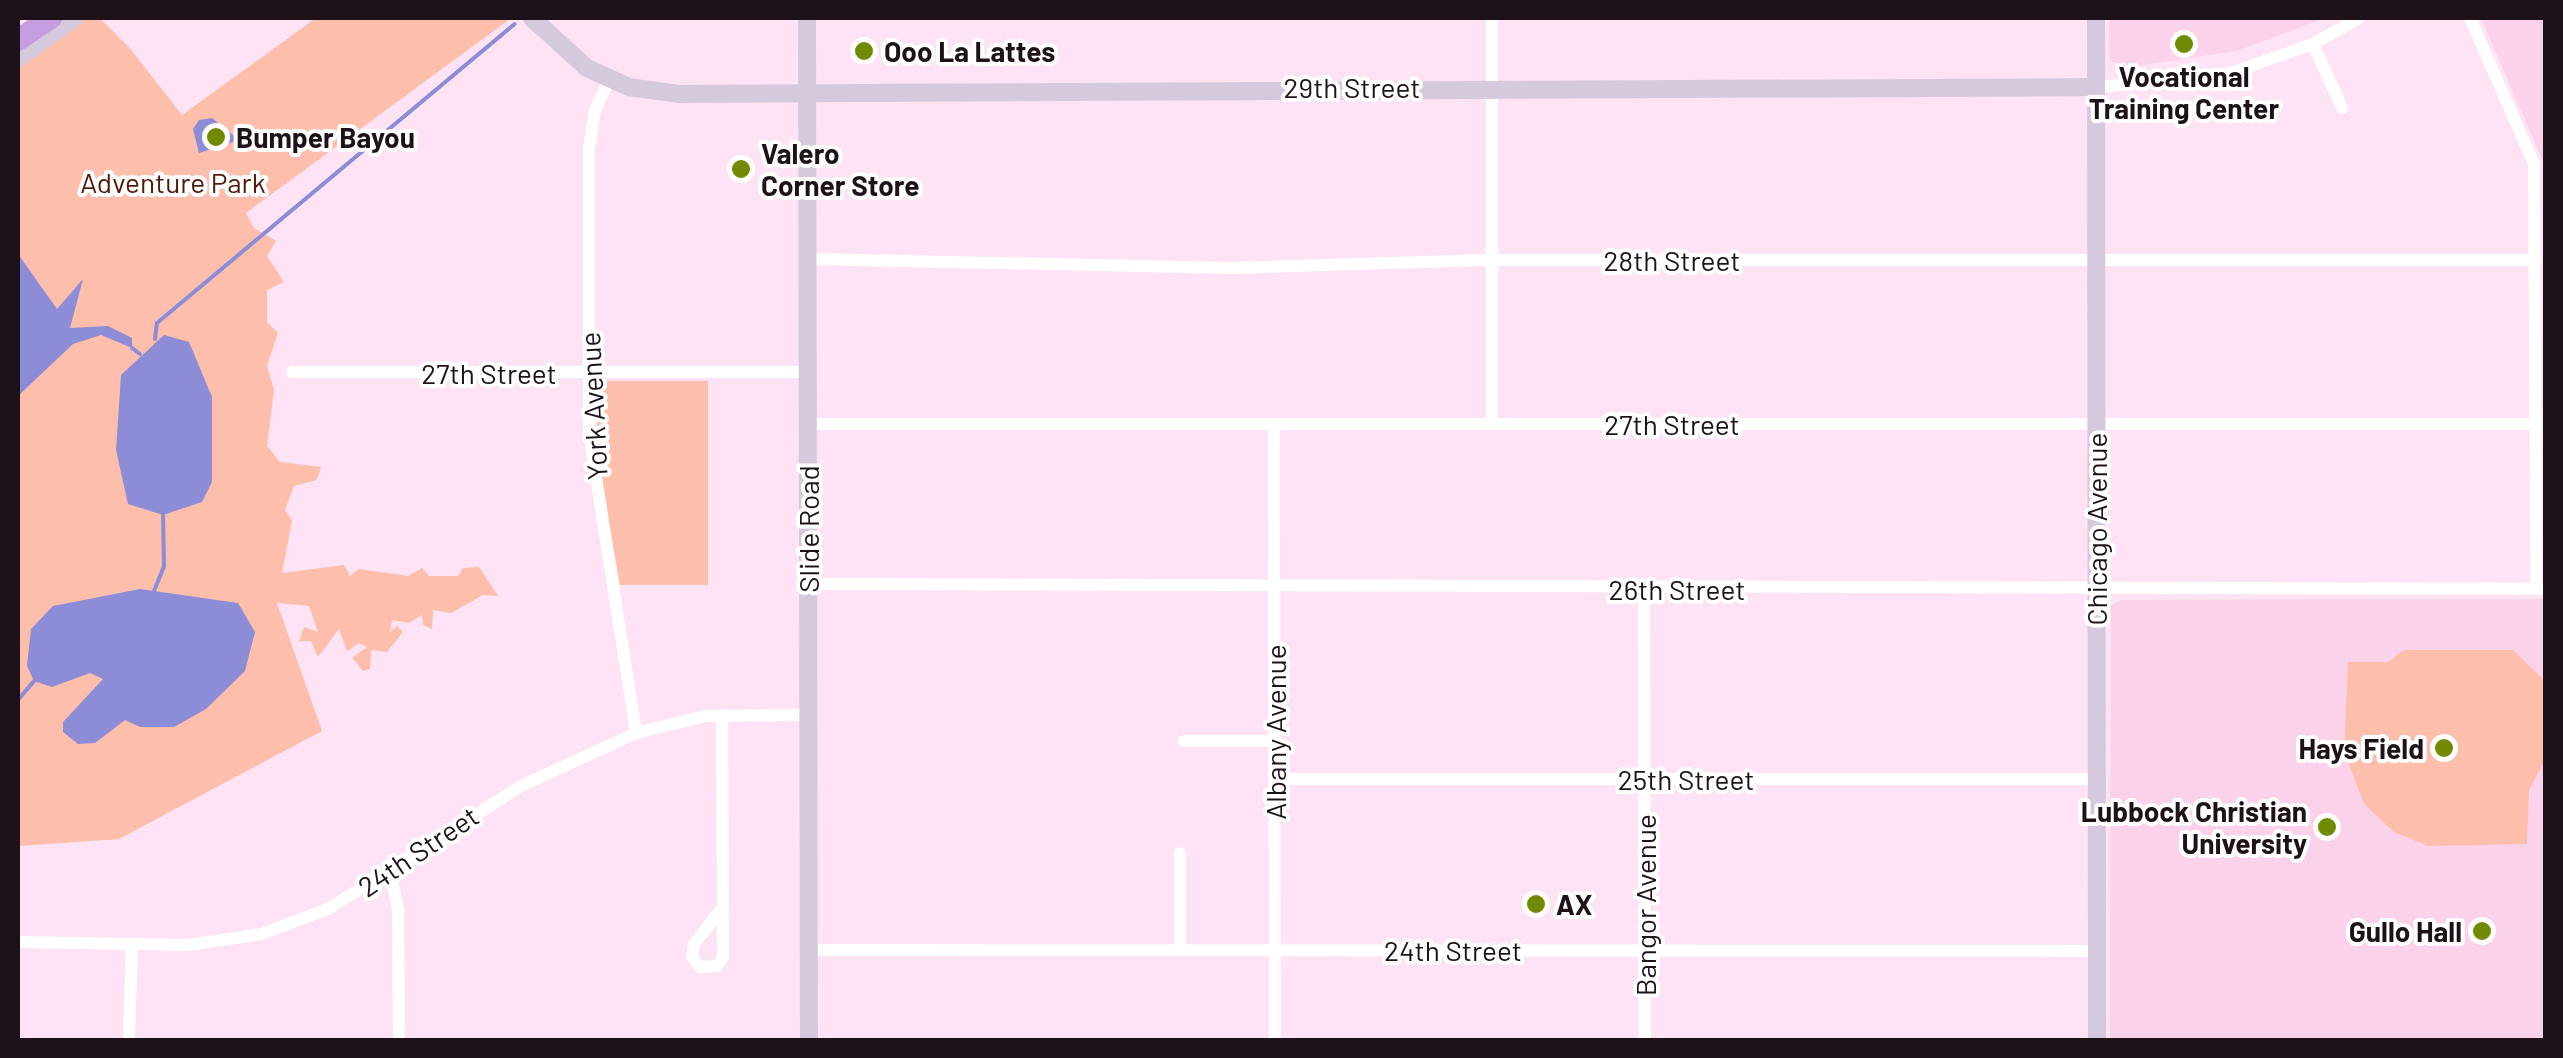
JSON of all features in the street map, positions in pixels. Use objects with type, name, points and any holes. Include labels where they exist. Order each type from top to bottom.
[{"type":"highway","points":[[18,40],[50,18]]},
{"type":"street","points":[[18,58],[74,18]]},
{"type":"street","points":[[532,18],[569,56],[609,80]]},
{"type":"street","name":"Slide Road","points":[[807,18],[808,1040]]},
{"type":"street","points":[[1492,18],[1492,424]]},
{"type":"street","name":"Chicago Avenue","points":[[2096,18],[2097,1040]]},
{"type":"street","points":[[2096,87],[2222,76],[2313,44],[2359,18]]},
{"type":"street","points":[[2470,18],[2532,152],[2541,589]]},
{"type":"street","points":[[2313,44],[2342,108]]},
{"type":"street","name":"29th Street","points":[[609,80],[678,94],[1492,86],[2096,87]]},
{"type":"street","name":"York Avenue","points":[[609,80],[594,110],[589,148],[591,458],[636,733]]},
{"type":"street","name":"28th Street","points":[[808,259],[1232,268],[1493,260],[2536,260]]},
{"type":"street","name":"27th Street","points":[[292,372],[807,372]]},
{"type":"street","name":"27th Street","points":[[808,424],[2536,424]]},
{"type":"street","name":"Albany Avenue","points":[[1274,424],[1274,1040]]},
{"type":"street","name":"26th Street","points":[[808,584],[2541,589]]},
{"type":"street","name":"Bangor Avenue","points":[[1644,589],[1645,1040]]},
{"type":"street","points":[[720,910],[722,715]]},
{"type":"street","name":"24th Street","points":[[18,942],[132,946],[262,934],[330,908],[521,786],[636,733],[722,715],[808,715]]},
{"type":"street","points":[[1184,741],[1275,741]]},
{"type":"street","name":"25th Street","points":[[1275,779],[2096,779]]},
{"type":"street","points":[[1180,853],[1180,950]]},
{"type":"street","points":[[390,871],[398,909],[399,1040]]},
{"type":"street","points":[[129,1040],[132,946]]},
{"type":"street","name":"24th Street","points":[[809,950],[2097,951]]},
{"type":"shaded area","name":"Vocational Training Center","points":[[2109,18],[2325,18],[2237,51],[2128,67],[2110,60]]},
{"type":"shaded area","points":[[2481,18],[2545,18],[2545,544],[2544,164]]},
{"type":"shaded area","name":"Lubbock Christian University","points":[[2545,599],[2545,1040],[2110,1040],[2111,605],[2121,600]]},
{"type":"green space","name":"Adventure Park","points":[[80,18],[99,18],[128,46],[182,115],[316,18],[510,19],[246,213],[254,228],[276,241],[267,256],[284,282],[267,290],[267,322],[278,333],[267,366],[274,390],[267,446],[280,462],[321,467],[317,480],[294,486],[285,510],[292,521],[282,573],[344,565],[350,576],[359,569],[408,576],[422,568],[429,576],[458,576],[463,568],[479,567],[498,596],[483,595],[451,613],[433,610],[432,629],[423,625],[422,615],[409,623],[392,620],[390,632],[397,626],[403,632],[387,652],[371,650],[370,669],[363,671],[352,658],[367,647],[359,643],[347,651],[339,629],[318,657],[311,641],[299,641],[304,627],[318,632],[309,606],[277,603],[322,731],[119,839],[18,846],[18,64]]},
{"type":"green space","points":[[604,381],[708,381],[708,585],[620,585],[597,453],[597,387]]},
{"type":"green space","name":"Hays Field","points":[[2404,650],[2513,650],[2543,679],[2544,762],[2529,790],[2527,844],[2428,846],[2394,832],[2364,804],[2344,751],[2348,662],[2388,662]]},
{"type":"water","name":"Bumper Bayou","points":[[212,118],[239,140],[199,153],[193,129],[199,120]]},
{"type":"water","points":[[18,254],[57,309],[83,279],[70,328],[108,326],[132,338],[132,348],[101,335],[73,344],[18,396]]},
{"type":"water","points":[[164,335],[189,342],[212,397],[212,482],[202,502],[163,515],[128,504],[116,450],[121,375]]},
{"type":"water","points":[[140,589],[238,603],[255,632],[245,671],[206,709],[174,727],[140,727],[125,720],[95,743],[78,744],[63,732],[63,722],[103,679],[90,673],[52,687],[34,681],[27,666],[31,629],[53,606]]},
{"type":"waterway","points":[[155,339],[157,323],[515,24]]},
{"type":"waterway","points":[[132,348],[140,354]]},
{"type":"waterway","points":[[154,591],[164,566],[163,515]]},
{"type":"waterway","points":[[18,700],[34,681]]},
{"type":"place","name":"Vocational Training Center","points":[[2184,44]]},
{"type":"place","name":"Ooo La Lattes","points":[[864,51]]},
{"type":"place","name":"Bumper Bayou","points":[[216,137]]},
{"type":"place","name":"Valero Corner Store","points":[[741,169]]},
{"type":"place","name":"Hays Field","points":[[2444,748]]},
{"type":"place","name":"Lubbock Christian University","points":[[2327,827]]},
{"type":"place","name":"AX","points":[[1536,904]]},
{"type":"place","name":"Gullo Hall","points":[[2482,931]]}]
